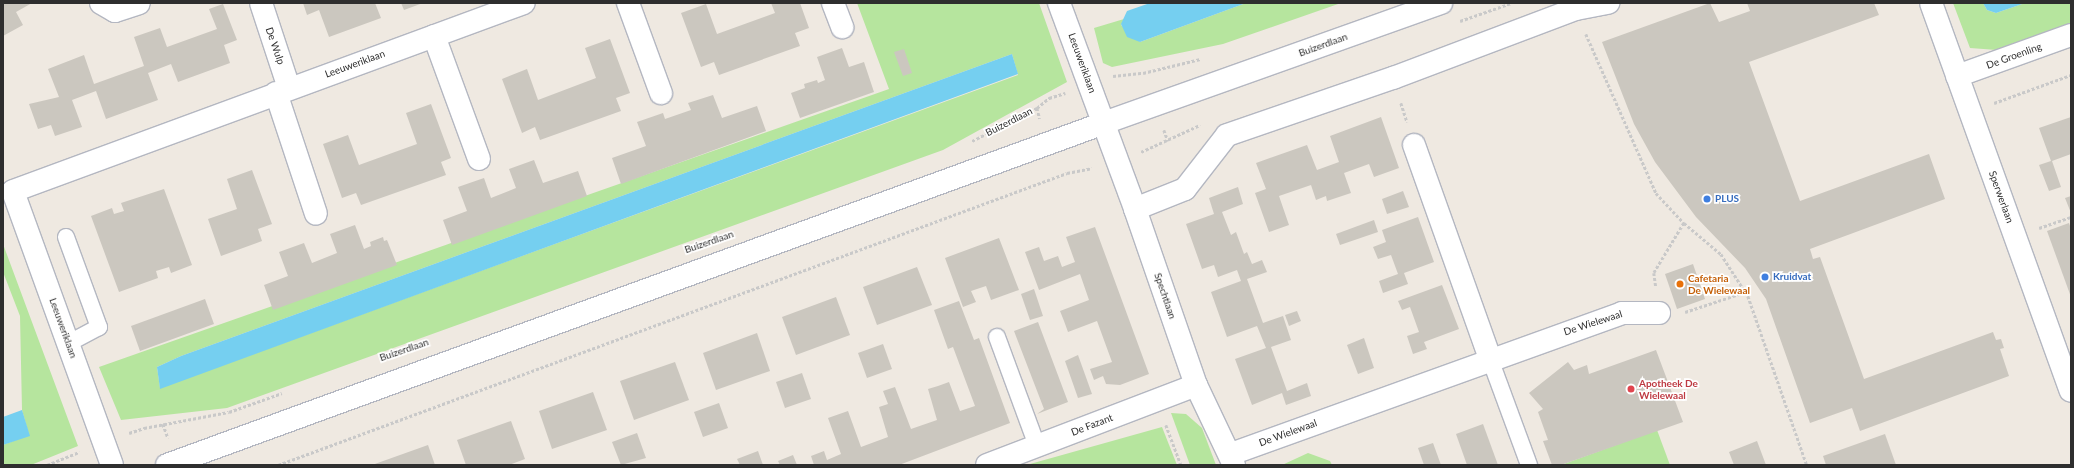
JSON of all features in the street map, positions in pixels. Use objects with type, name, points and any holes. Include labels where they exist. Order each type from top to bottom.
[{"type":"street","points":[[101,3],[115,10],[139,3]]},
{"type":"street","name":"De Wulp","points":[[261,3],[283,90]]},
{"type":"street","name":"Leeuweriklaan","points":[[112,465],[69,343],[8,193],[283,90],[524,3]]},
{"type":"street","points":[[628,3],[661,93]]},
{"type":"street","points":[[833,3],[842,27]]},
{"type":"street","name":"Leeuweriklaan","points":[[1059,3],[1104,123]]},
{"type":"street","name":"Buizerdlaan","points":[[167,465],[1104,123],[1441,3]]},
{"type":"street","points":[[1136,209],[1185,189],[1227,135],[1430,65],[1576,9],[1608,3]]},
{"type":"street","name":"Sperwerlaan","points":[[1931,3],[2015,236],[2065,356],[2071,391]]},
{"type":"street","name":"De Groenling","points":[[1957,76],[2071,35]]},
{"type":"street","points":[[434,36],[479,159]]},
{"type":"street","points":[[283,90],[316,214]]},
{"type":"street","name":"Spechtlaan","points":[[1104,123],[1136,209],[1196,385],[1233,460]]},
{"type":"street","points":[[1414,145],[1490,359]]},
{"type":"street","name":"De Wielewaal","points":[[1233,460],[1490,359],[1622,313],[1659,314]]},
{"type":"street","name":"De Fazant","points":[[987,465],[1196,385]]},
{"type":"lane","points":[[66,237],[99,327],[69,343]]},
{"type":"lane","points":[[997,337],[1037,446]]},
{"type":"lane","points":[[1490,359],[1529,465]]},
{"type":"path","points":[[1459,22],[1511,3]]},
{"type":"path","points":[[1576,9],[1656,194],[1684,223],[1721,254],[1745,292],[1807,465]]},
{"type":"path","name":"Buizerdlaan","points":[[968,144],[1037,108],[1049,98],[1090,85],[1112,76],[1143,74],[1208,57]]},
{"type":"path","points":[[1970,111],[2071,75]]},
{"type":"path","points":[[278,465],[1067,173],[1117,161],[1202,124]]},
{"type":"path","points":[[2015,236],[2071,217]]},
{"type":"path","points":[[1659,314],[1654,273],[1684,223]]},
{"type":"path","points":[[1682,313],[1745,292]]},
{"type":"path","points":[[47,465],[144,428],[229,412],[289,390]]},
{"type":"path","points":[[1157,400],[1181,465]]},
{"type":"green space","points":[[857,3],[1039,3],[1067,82],[943,150],[227,408],[121,420],[99,367],[889,89]],"holes":[[[1012,54],[1018,75],[160,388],[157,367],[181,356]]]},
{"type":"green space","points":[[1246,3],[1341,3],[1223,44],[1112,67],[1103,63],[1094,28],[1124,19],[1121,25],[1140,42]]},
{"type":"green space","points":[[1953,3],[1983,3],[1987,10],[1996,13],[2025,3],[2071,3],[2071,23],[1997,50],[1970,48]]},
{"type":"green space","points":[[3,244],[78,446],[31,465],[3,465],[3,445],[29,435],[22,410],[20,316],[3,272]]},
{"type":"green space","points":[[1171,413],[1186,414],[1202,428],[1216,465],[1190,465]]},
{"type":"green space","points":[[1162,427],[1177,465],[1028,465],[1030,464]]},
{"type":"green space","points":[[1657,430],[1670,465],[1561,465]]},
{"type":"green space","points":[[1308,453],[1330,461],[1332,465],[1282,465]]},
{"type":"water","points":[[1150,3],[1246,3],[1140,42],[1127,37],[1121,24],[1127,11]]},
{"type":"water","points":[[1983,3],[2025,3],[1996,13],[1987,10]]},
{"type":"water","points":[[1012,54],[1018,74],[160,389],[157,367],[181,356]]},
{"type":"water","points":[[22,410],[30,436],[3,445],[3,417]]},
{"type":"building","points":[[3,3],[32,3],[16,12],[23,25],[3,36]]},
{"type":"building","points":[[303,3],[375,3],[381,18],[329,37],[319,10],[307,15]]},
{"type":"building","points":[[401,3],[423,3],[404,10]]},
{"type":"building","points":[[771,3],[800,3],[809,28],[795,33],[800,46],[719,75],[714,62],[701,67],[681,13],[706,4],[717,34],[775,13]]},
{"type":"building","points":[[1710,3],[1719,22],[1750,11],[1747,3],[1874,3],[1879,15],[1749,62],[1800,201],[1929,154],[1945,199],[1810,249],[1813,259],[1820,257],[1864,379],[1993,332],[1996,340],[2001,339],[2004,348],[2000,349],[2009,376],[1860,431],[1852,408],[1810,423],[1766,299],[1745,268],[1696,217],[1655,162],[1634,124],[1602,42]]},
{"type":"building","points":[[223,4],[237,40],[224,45],[230,63],[178,82],[171,64],[148,73],[158,100],[106,119],[96,91],[72,100],[82,127],[55,136],[51,125],[38,129],[29,104],[59,97],[48,69],[84,55],[94,84],[144,66],[134,37],[160,28],[167,47],[217,29],[209,9]]},
{"type":"building","points":[[610,39],[630,93],[616,98],[621,111],[540,140],[535,127],[522,133],[502,79],[527,69],[538,100],[596,78],[585,48]]},
{"type":"building","points":[[842,48],[849,67],[864,62],[874,92],[800,118],[791,93],[805,88],[804,84],[817,80],[818,83],[825,80],[817,57]]},
{"type":"building","points":[[904,49],[912,73],[903,76],[894,52]]},
{"type":"building","points":[[713,95],[722,118],[757,106],[766,131],[621,184],[612,158],[646,146],[637,122],[663,113],[665,119],[691,110],[688,103]]},
{"type":"building","points":[[431,104],[451,158],[441,162],[446,175],[361,205],[356,193],[342,198],[323,144],[348,135],[359,165],[417,144],[406,113]]},
{"type":"building","points":[[1381,117],[1399,168],[1374,177],[1369,164],[1344,173],[1351,193],[1327,201],[1326,196],[1316,200],[1311,185],[1279,196],[1289,225],[1269,232],[1255,193],[1266,189],[1256,163],[1307,145],[1317,170],[1339,162],[1330,136]]},
{"type":"building","points":[[2071,117],[2071,154],[2052,161],[2061,187],[2049,191],[2039,165],[2051,161],[2039,128]]},
{"type":"building","points":[[534,160],[543,183],[578,171],[587,196],[452,245],[443,220],[467,211],[458,187],[484,178],[491,198],[516,188],[509,169]]},
{"type":"building","points":[[252,170],[272,224],[258,229],[262,241],[221,256],[208,219],[237,209],[227,179]]},
{"type":"building","points":[[1238,187],[1243,204],[1222,212],[1231,235],[1236,232],[1244,254],[1247,252],[1252,264],[1262,260],[1267,272],[1247,279],[1263,323],[1283,316],[1291,340],[1271,347],[1287,391],[1307,383],[1311,396],[1286,405],[1282,393],[1252,405],[1235,359],[1266,348],[1257,326],[1227,337],[1211,292],[1241,281],[1237,270],[1218,277],[1214,265],[1202,269],[1186,224],[1214,214],[1209,198]]},
{"type":"building","points":[[164,189],[192,265],[171,273],[169,267],[156,271],[158,278],[119,292],[91,216],[112,208],[114,214],[124,211],[121,203]]},
{"type":"building","points":[[1403,191],[1409,207],[1387,214],[1382,199]]},
{"type":"building","points":[[2071,196],[2071,213],[2065,198]]},
{"type":"building","points":[[1418,217],[1434,262],[1404,273],[1408,284],[1383,293],[1379,281],[1398,274],[1391,255],[1378,259],[1373,247],[1386,242],[1382,230]]},
{"type":"building","points":[[1374,220],[1378,232],[1340,245],[1336,234]]},
{"type":"building","points":[[2069,223],[2071,229],[2071,297],[2047,231]]},
{"type":"building","points":[[355,225],[364,249],[371,246],[370,242],[383,237],[384,241],[387,240],[397,265],[273,310],[264,285],[288,276],[279,252],[304,243],[312,263],[337,253],[330,234]]},
{"type":"building","points":[[1095,227],[1149,374],[1120,385],[1106,384],[1103,376],[1094,380],[1090,369],[1112,362],[1097,321],[1068,332],[1060,311],[1089,300],[1080,274],[1039,290],[1025,252],[1039,247],[1044,261],[1058,256],[1062,267],[1075,262],[1066,237]]},
{"type":"building","points":[[999,238],[1019,290],[991,300],[986,286],[971,291],[976,302],[963,307],[945,258]]},
{"type":"building","points":[[1693,264],[1705,299],[1677,309],[1665,274]]},
{"type":"building","points":[[917,267],[932,305],[877,325],[863,287]]},
{"type":"building","points":[[1442,285],[1459,329],[1424,342],[1427,349],[1413,354],[1407,336],[1419,332],[1410,307],[1402,310],[1398,301]]},
{"type":"building","points":[[1034,289],[1043,316],[1030,320],[1021,294]]},
{"type":"building","points":[[836,297],[850,335],[796,355],[782,317]]},
{"type":"building","points":[[205,299],[214,324],[140,351],[131,326]]},
{"type":"building","points":[[959,301],[974,340],[979,338],[1010,423],[899,465],[814,465],[811,456],[824,451],[827,460],[841,454],[828,418],[848,411],[861,447],[888,437],[879,407],[888,404],[883,391],[895,387],[911,429],[937,420],[928,389],[949,382],[960,411],[975,406],[953,347],[948,349],[934,310]]},
{"type":"building","points":[[1297,311],[1301,321],[1289,326],[1285,315]]},
{"type":"building","points":[[1038,322],[1068,402],[1037,414],[1044,409],[1014,331]]},
{"type":"building","points":[[757,333],[770,371],[716,390],[703,353]]},
{"type":"building","points":[[1364,338],[1374,368],[1358,374],[1347,345]]},
{"type":"building","points":[[883,344],[892,369],[867,378],[858,353]]},
{"type":"building","points":[[1656,350],[1683,422],[1561,465],[1552,465],[1543,441],[1548,440],[1538,412],[1543,409],[1529,393],[1568,362],[1574,370],[1587,365],[1589,374]]},
{"type":"building","points":[[1078,355],[1092,394],[1078,398],[1065,361]]},
{"type":"building","points":[[675,362],[689,400],[634,420],[620,381]]},
{"type":"building","points":[[802,373],[811,399],[785,408],[776,382]]},
{"type":"building","points":[[593,392],[607,430],[552,449],[539,411]]},
{"type":"building","points":[[719,403],[728,428],[703,437],[694,412]]},
{"type":"building","points":[[511,421],[525,459],[509,465],[466,465],[457,440]]},
{"type":"building","points":[[1483,424],[1498,465],[1467,465],[1456,434]]},
{"type":"building","points":[[637,433],[646,458],[621,465],[612,442]]},
{"type":"building","points":[[1885,434],[1896,465],[1826,465],[1823,456]]},
{"type":"building","points":[[1757,441],[1766,465],[1734,465],[1729,452]]},
{"type":"building","points":[[1433,443],[1441,465],[1424,465],[1418,448]]},
{"type":"building","points":[[428,445],[435,465],[372,465]]},
{"type":"building","points":[[758,451],[763,465],[740,465],[737,459]]},
{"type":"building","points":[[793,455],[797,465],[780,465],[778,461]]},
{"type":"place","name":"PLUS","points":[[1707,199]]},
{"type":"place","name":"Kruidvat","points":[[1765,277]]},
{"type":"place","name":"Cafetaria De Wielewaal","points":[[1680,284]]},
{"type":"place","name":"Apotheek De Wielewaal","points":[[1631,389]]}]
